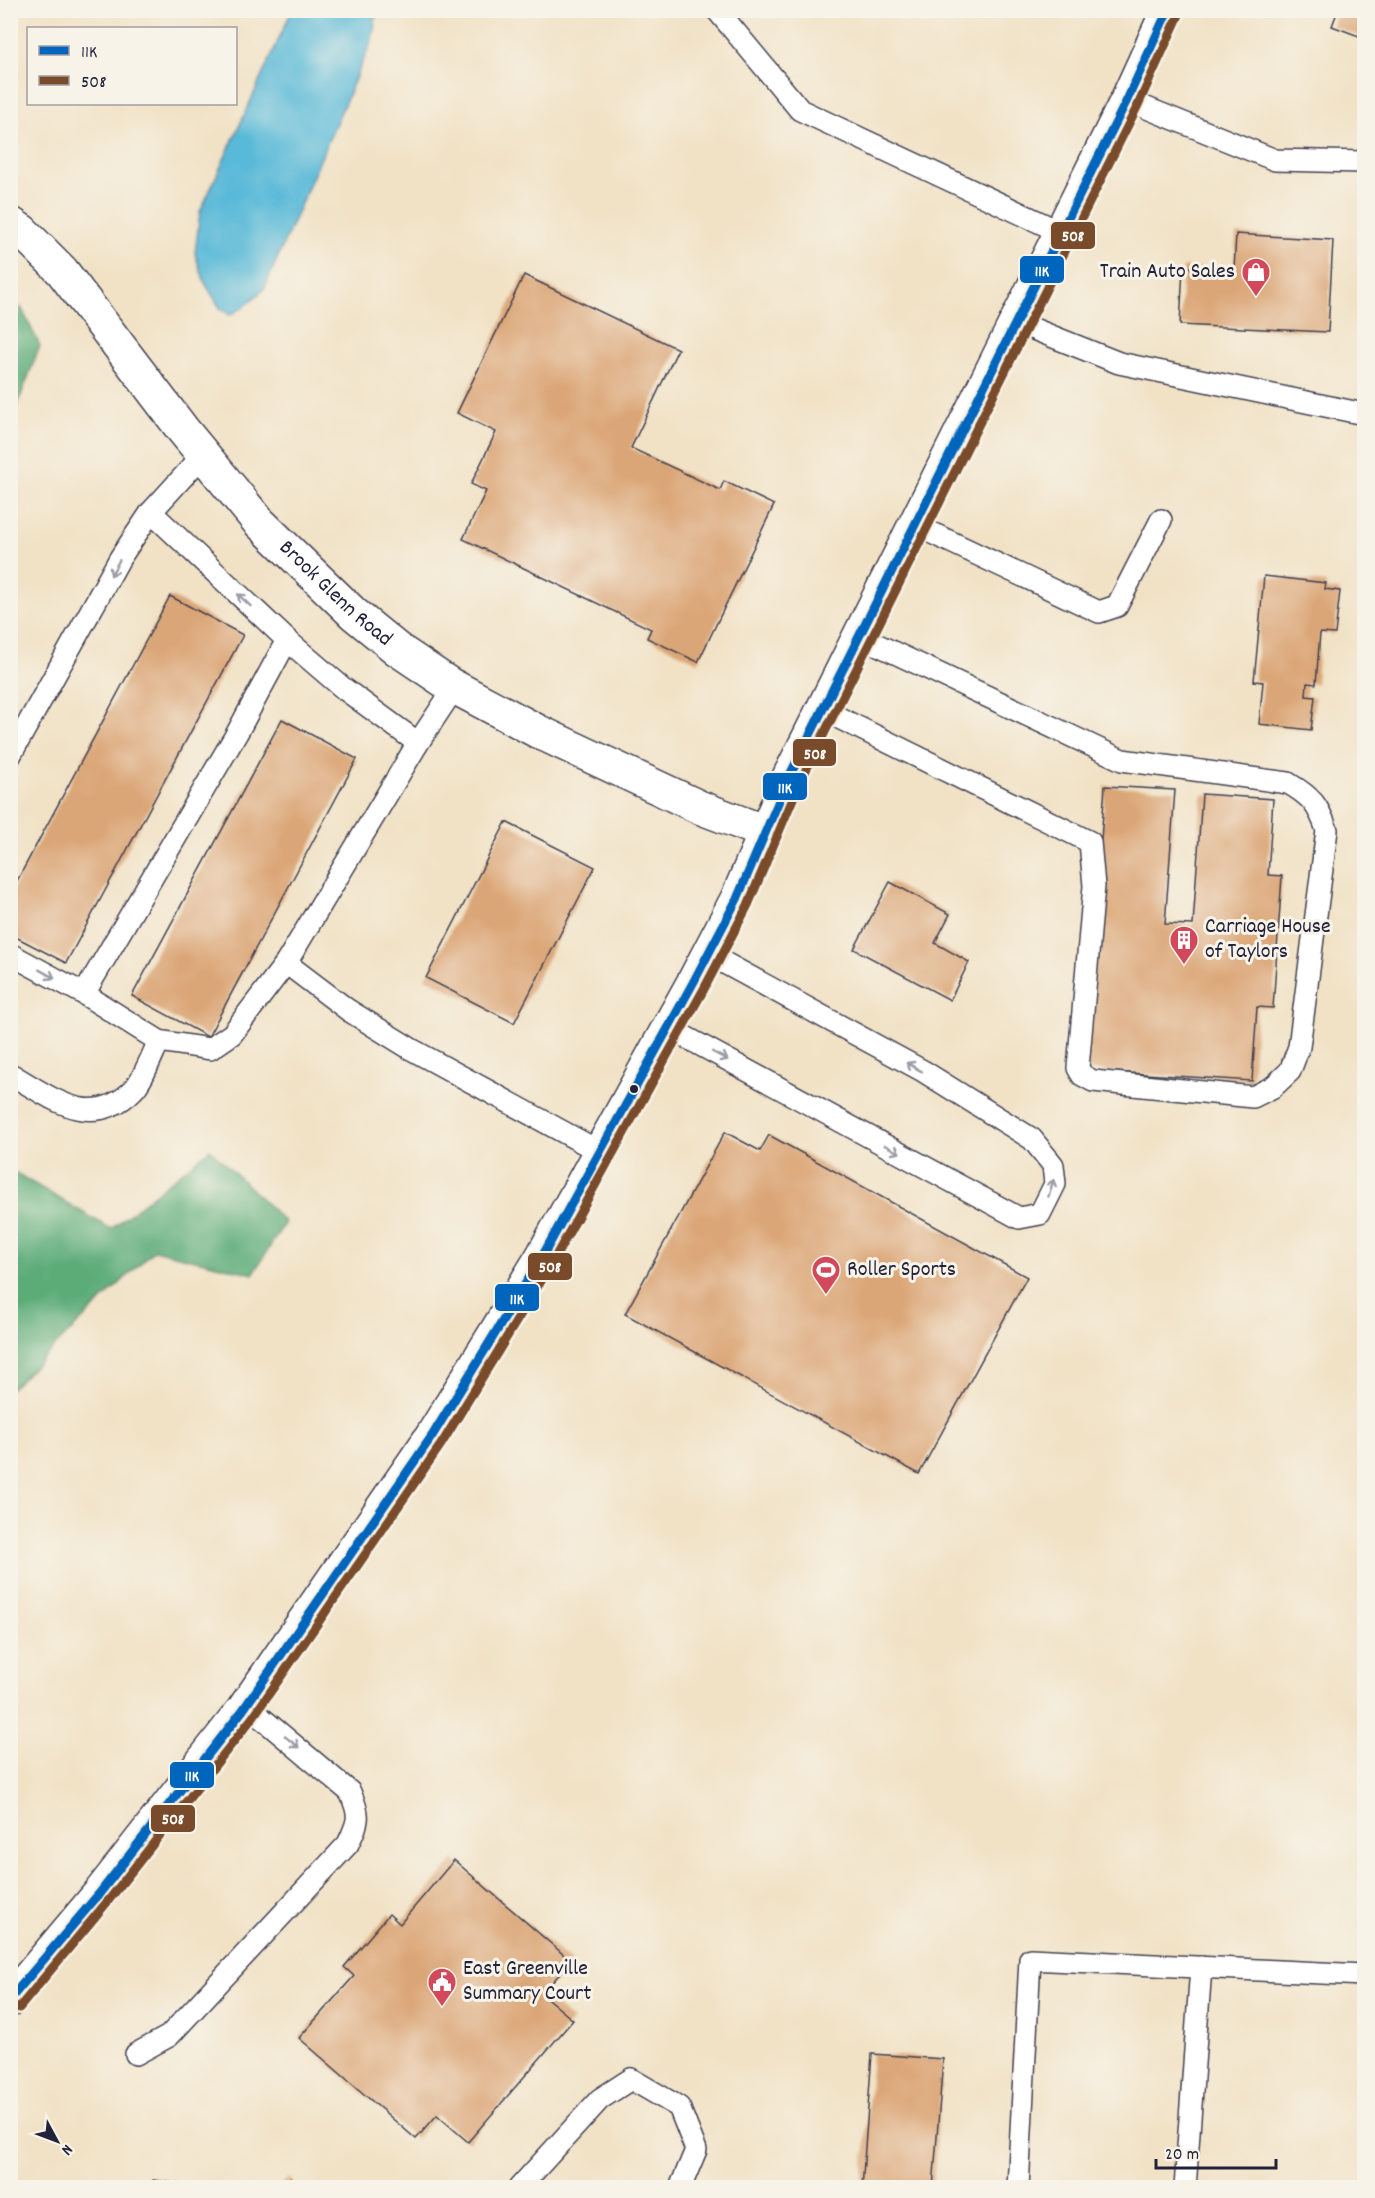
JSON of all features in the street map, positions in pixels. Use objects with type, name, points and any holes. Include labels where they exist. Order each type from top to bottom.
[{"type":"street","points":[[10,2000],[99,1894],[246,1705],[432,1436],[542,1257],[708,954],[736,898],[789,777],[1127,100],[1168,10]]},
{"type":"street","name":"Brook Glenn Road","points":[[10,223],[22,231],[62,271],[203,455],[258,521],[354,614],[397,649],[455,687],[537,731],[699,807],[765,832]]},
{"type":"lane","points":[[717,10],[800,110],[1060,232]]},
{"type":"lane","points":[[1127,100],[1275,160],[1365,162]]},
{"type":"lane","points":[[1016,322],[1119,363],[1365,414]]},
{"type":"lane","points":[[10,756],[120,558],[151,512],[203,455]]},
{"type":"lane","points":[[151,512],[286,640],[343,688],[418,743]]},
{"type":"lane","points":[[915,525],[1099,612],[1118,606],[1161,520]]},
{"type":"lane","points":[[823,710],[1090,842],[1094,886],[1078,1068],[1082,1075],[1093,1081],[1252,1097],[1273,1087],[1290,1071],[1299,1047],[1327,830],[1319,809],[1305,793],[1288,783],[1122,760],[859,636]]},
{"type":"lane","points":[[84,994],[237,733],[286,640]]},
{"type":"lane","points":[[10,954],[84,994],[159,1041],[210,1049],[232,1034],[286,963],[418,743],[455,687]]},
{"type":"lane","points":[[669,1028],[1019,1218],[1040,1214],[1055,1185],[1053,1165],[1032,1139],[923,1071],[708,954]]},
{"type":"lane","points":[[286,963],[348,1010],[402,1043],[600,1152]]},
{"type":"lane","points":[[10,1074],[68,1107],[105,1110],[135,1090],[159,1041]]},
{"type":"lane","points":[[136,2054],[169,2036],[348,1844],[359,1821],[356,1805],[350,1792],[246,1705]]},
{"type":"lane","points":[[1018,2187],[1030,1959],[1365,1975]]},
{"type":"lane","points":[[1185,2187],[1201,1967]]},
{"type":"lane","points":[[519,2187],[600,2099],[631,2079],[679,2107],[696,2150],[680,2187]]},
{"type":"green space","points":[[21,307],[40,346],[11,421],[11,331]]},
{"type":"green space","points":[[210,1149],[285,1222],[253,1274],[154,1250],[11,1389],[11,1170],[111,1229]]},
{"type":"water","points":[[292,10],[377,11],[372,40],[264,289],[244,307],[230,315],[220,308],[205,283],[195,254],[200,212]]},
{"type":"building","points":[[1338,10],[1364,10],[1364,38],[1332,26]]},
{"type":"building","name":"Train Auto Sales","points":[[1236,234],[1333,240],[1328,332],[1180,325],[1183,267],[1234,269]]},
{"type":"building","points":[[524,275],[678,349],[631,448],[720,490],[724,481],[774,505],[698,662],[647,638],[651,629],[463,539],[486,491],[471,484],[496,432],[457,413]]},
{"type":"building","points":[[1264,576],[1326,583],[1325,589],[1340,591],[1335,634],[1320,633],[1316,684],[1307,683],[1306,696],[1315,697],[1311,730],[1259,724],[1263,682],[1254,681]]},
{"type":"building","points":[[170,596],[243,635],[66,963],[10,934],[10,894]]},
{"type":"building","points":[[282,719],[357,759],[208,1037],[132,996]]},
{"type":"building","name":"Carriage House of Taylors","points":[[1105,786],[1175,790],[1165,924],[1193,925],[1202,794],[1273,799],[1268,875],[1282,876],[1273,1008],[1257,1007],[1252,1081],[1084,1070]]},
{"type":"building","points":[[506,822],[595,867],[514,1023],[426,978]]},
{"type":"building","points":[[890,882],[950,914],[935,943],[969,962],[950,1000],[854,949]]},
{"type":"building","name":"Roller Sports","points":[[725,1132],[760,1151],[769,1135],[1027,1277],[919,1474],[625,1314]]},
{"type":"building","name":"East Greenville Summary Court","points":[[454,1860],[571,1961],[542,1994],[573,2020],[468,2142],[437,2115],[416,2139],[299,2038],[354,1976],[344,1967],[389,1914],[400,1924]]},
{"type":"building","points":[[872,2054],[943,2059],[933,2188],[862,2188]]},
{"type":"building","points":[[290,2178],[296,2188],[276,2188]]},
{"type":"building","points":[[153,2180],[195,2186],[195,2188],[151,2188]]},
{"type":"transit line","name":"11K","points":[[10,1999],[99,1894],[243,1710],[432,1436],[542,1257],[737,899],[789,777],[1127,100],[1168,10]]},
{"type":"transit line","name":"508","points":[[19,2008],[108,1901],[253,1717],[442,1443],[552,1263],[748,905],[800,782],[1138,105],[1179,15]]},
{"type":"place","name":"Train Auto Sales","points":[[1256,298]]},
{"type":"place","name":"Carriage House of Taylors","points":[[1184,966]]},
{"type":"place","name":"Roller Sports","points":[[826,1296]]},
{"type":"place","name":"East Greenville Summary Court","points":[[442,2008]]}]
